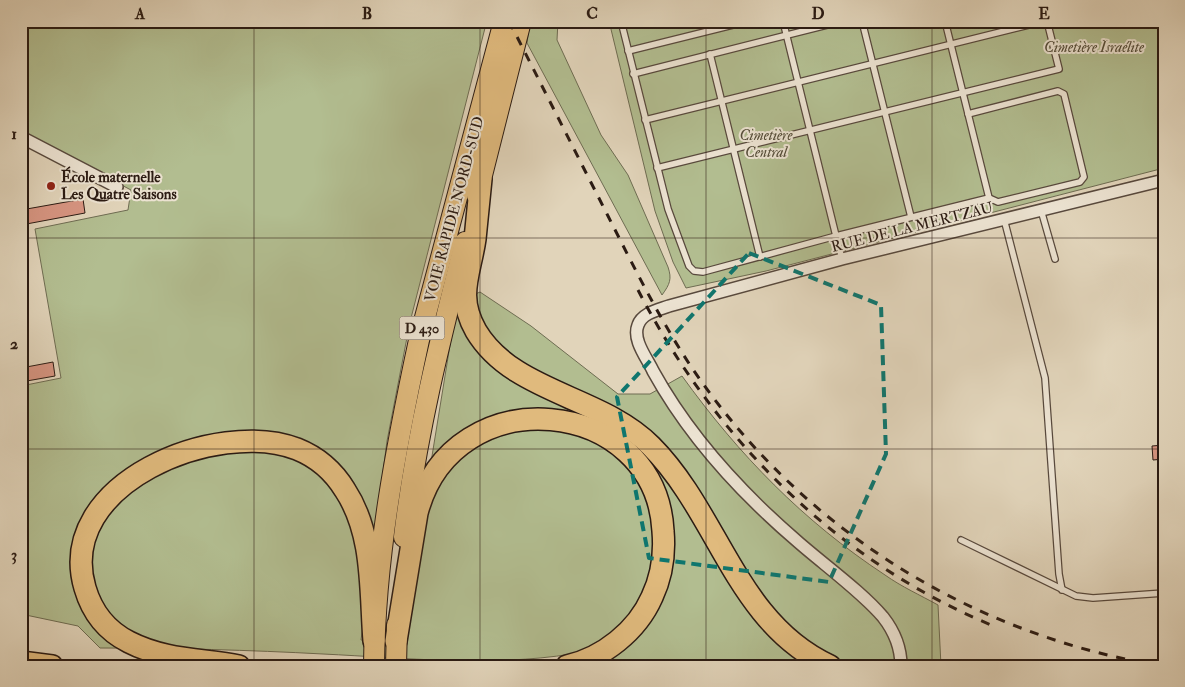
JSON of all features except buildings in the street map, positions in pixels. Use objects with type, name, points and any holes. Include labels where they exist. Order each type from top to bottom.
[{"type":"highway","name":"VOIE RAPIDE NORD-SUD","points":[[374,666],[374,641],[389,494],[407,393],[419,340],[504,21]]},
{"type":"highway","name":"VOIE RAPIDE NORD-SUD","points":[[396,666],[401,563],[416,451],[439,344],[521,21]]},
{"type":"highway","points":[[481,179],[474,241],[464,288],[469,314],[486,345],[515,369],[539,383],[608,414],[630,428],[650,445],[682,483],[733,572],[755,603],[785,636],[830,666]]},
{"type":"highway","points":[[396,641],[421,500],[442,464],[464,443],[488,428],[528,418],[563,421],[580,425],[608,438],[636,464],[649,481],[656,495],[660,510],[664,544],[663,562],[656,589],[641,616],[623,637],[611,646],[585,660],[567,666]]},
{"type":"highway","points":[[239,666],[166,656],[127,641],[106,626],[91,606],[81,570],[82,547],[89,524],[96,511],[113,492],[136,475],[158,464],[196,450],[222,444],[259,442],[285,446],[309,455],[338,480],[355,508],[364,537],[368,555],[374,641]]},
{"type":"highway","points":[[21,662],[52,666]]},
{"type":"street","points":[[21,137],[117,188]]},
{"type":"street","name":"RUE DE LA MERTZAU","points":[[901,666],[898,643],[882,617],[751,500],[701,443],[672,403],[642,349],[637,334],[638,323],[646,315],[669,306],[842,259],[1164,180]]},
{"type":"lane","points":[[621,21],[668,209],[690,266],[694,271],[703,272],[836,236],[989,198],[998,202],[1080,182],[1084,177],[1064,94],[1058,91],[968,114]]},
{"type":"lane","points":[[628,51],[749,21]]},
{"type":"lane","points":[[783,21],[842,259]]},
{"type":"lane","points":[[633,74],[842,21]]},
{"type":"lane","points":[[862,21],[911,217]]},
{"type":"lane","points":[[946,21],[989,198]]},
{"type":"lane","points":[[645,120],[1046,21],[1059,69],[657,168]]},
{"type":"lane","points":[[710,54],[760,257]]},
{"type":"lane","points":[[1041,210],[1055,259]]},
{"type":"lane","points":[[1004,219],[1045,378],[1059,574],[1062,590]]},
{"type":"lane","points":[[961,540],[1076,596],[1093,598],[1164,593]]},
{"type":"highlighted area","points":[[749,253],[881,305],[886,454],[829,582],[649,558],[617,397]]},
{"type":"green space","points":[[21,21],[481,21],[485,28],[410,322],[387,441],[361,640],[407,641],[420,530],[457,302],[480,292],[531,326],[618,394],[650,394],[682,376],[726,433],[774,485],[800,509],[855,554],[885,575],[938,605],[941,666],[572,666],[572,654],[541,658],[479,661],[239,650],[100,648],[78,626],[21,614],[21,386],[61,378],[35,229],[128,210],[131,190],[21,132]]},
{"type":"green space","points":[[530,21],[558,21],[557,40],[601,135],[628,175],[668,267],[670,281],[662,295],[527,43]]},
{"type":"green space","name":"Cimetière Central","points":[[609,21],[1164,21],[1164,168],[766,271],[686,288],[673,262],[655,211]]},
{"type":"railway","points":[[509,21],[669,331],[692,368],[736,426],[784,478],[838,525],[896,565],[957,600],[1022,629],[1090,651],[1161,666]]},
{"type":"railway","points":[[638,290],[669,345],[705,397],[744,446],[787,491],[834,532],[885,569],[939,600],[996,627]]},
{"type":"place","name":"École maternelle Les Quatre Saisons","points":[[51,186]]},
{"type":"park label","name":"Cimetière Israélite","points":[[1094,47]]}]
